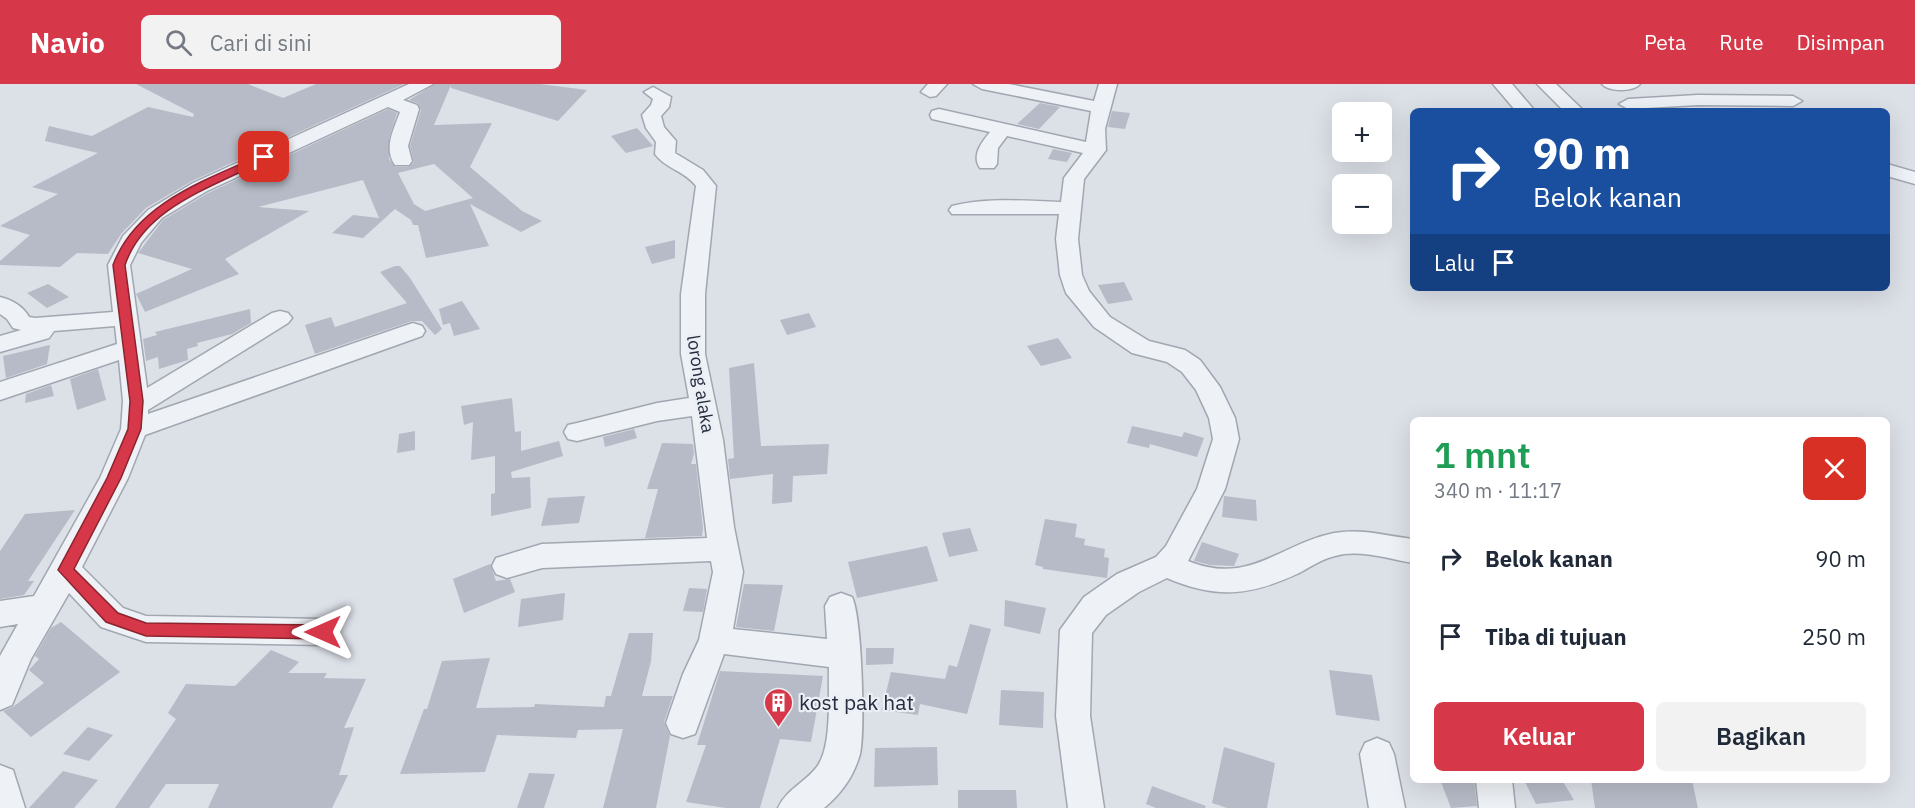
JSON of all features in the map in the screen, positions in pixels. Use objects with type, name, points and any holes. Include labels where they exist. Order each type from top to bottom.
[{"type":"street","points":[[0,695],[16,654],[66,570],[114,478],[135,418],[130,348],[119,265],[134,236],[155,214],[200,186],[424,84]]},
{"type":"street","points":[[981,84],[1105,96],[1095,138],[1096,150],[1077,171],[1071,208],[1067,258],[1078,293],[1102,322],[1121,336],[1141,347],[1176,356],[1191,366],[1207,387],[1225,429],[1225,445],[1211,489],[1177,554],[1167,565],[1128,583],[1095,606],[1076,630],[1073,716],[1086,808]]},
{"type":"street","points":[[1502,84],[1523,108]]},
{"type":"street","points":[[1546,84],[1572,108]]},
{"type":"street","points":[[1643,84],[1666,101]]},
{"type":"street","points":[[1777,84],[1797,106]]},
{"type":"street","name":"lorong alaka","points":[[653,92],[662,97],[660,107],[651,115],[655,128],[666,141],[665,153],[675,163],[697,172],[706,186],[693,294],[693,354],[704,405],[719,527],[728,572],[715,640],[699,674],[683,723]]},
{"type":"street","points":[[388,101],[410,109],[399,142],[402,161]]},
{"type":"street","points":[[1628,104],[1666,101],[1797,106]]},
{"type":"street","points":[[939,115],[1096,150]]},
{"type":"street","points":[[987,164],[988,147],[1002,130]]},
{"type":"street","points":[[959,210],[998,207],[1071,208]]},
{"type":"street","points":[[0,304],[16,314],[21,323],[47,324],[126,318]]},
{"type":"street","points":[[135,418],[280,318]]},
{"type":"street","points":[[0,344],[40,333],[47,324]]},
{"type":"street","points":[[135,418],[413,332]]},
{"type":"street","points":[[0,391],[130,348]]},
{"type":"street","points":[[577,432],[657,412],[704,405]]},
{"type":"street","points":[[1167,565],[1198,579],[1229,583],[1246,582],[1331,545],[1348,543],[1410,550]]},
{"type":"street","points":[[507,566],[542,556],[725,549]]},
{"type":"street","points":[[66,570],[112,618],[146,630],[323,632]]},
{"type":"street","points":[[796,808],[826,785],[840,764],[843,752],[844,655],[841,606]]},
{"type":"street","points":[[0,614],[43,608]]},
{"type":"street","points":[[715,640],[844,655]]},
{"type":"street","points":[[1377,754],[1387,808]]},
{"type":"street","points":[[0,782],[7,808]]},
{"type":"street","points":[[1494,783],[1497,808]]},
{"type":"building","points":[[136,84],[248,84],[283,98],[316,84],[404,84],[192,181],[146,208],[121,234],[108,254],[77,253],[60,267],[0,265],[0,261],[30,235],[0,226],[58,194],[32,187],[98,153],[45,141],[49,126],[92,136],[148,107],[193,117],[194,114]]},
{"type":"building","points":[[435,84],[540,84],[587,90],[558,121],[451,88],[451,85],[434,125],[492,123],[470,167],[522,211],[542,221],[521,232],[470,204],[489,246],[426,258],[418,225],[413,225],[411,220],[395,209],[363,238],[332,233],[353,215],[379,218],[363,180],[258,207],[309,211],[225,259],[239,274],[145,312],[136,294],[192,269],[138,253],[163,220],[208,193],[388,109],[397,113],[389,138],[389,159],[395,167],[409,167],[414,162],[410,146],[421,110],[418,103],[409,100]],"holes":[[[434,164],[473,198],[425,211],[414,204],[398,173]]]},
{"type":"building","points":[[1040,103],[1060,107],[1039,129],[1017,124]]},
{"type":"building","points":[[1112,111],[1130,113],[1125,129],[1108,127]]},
{"type":"building","points":[[637,128],[653,146],[626,153],[611,136]]},
{"type":"building","points":[[1053,149],[1072,153],[1067,162],[1048,159]]},
{"type":"building","points":[[675,240],[675,258],[652,264],[645,247]]},
{"type":"building","points":[[400,266],[410,278],[442,329],[435,335],[422,321],[412,321],[315,354],[305,325],[331,317],[335,327],[407,303],[380,272]]},
{"type":"building","points":[[1124,282],[1133,300],[1108,304],[1098,285]]},
{"type":"building","points":[[48,284],[69,297],[47,308],[27,293]]},
{"type":"building","points":[[462,301],[480,329],[454,336],[450,323],[443,325],[439,309]]},
{"type":"building","points":[[250,309],[251,323],[232,334],[197,343],[198,346],[187,349],[188,360],[159,369],[158,357],[146,361],[143,339],[157,335],[155,332]]},
{"type":"building","points":[[809,313],[816,327],[787,335],[780,320]]},
{"type":"building","points":[[1058,338],[1072,358],[1041,366],[1027,346]]},
{"type":"building","points":[[50,345],[47,364],[6,378],[3,356]]},
{"type":"building","points":[[754,363],[761,446],[829,444],[827,474],[793,476],[792,502],[772,504],[773,474],[730,479],[728,459],[734,458],[729,368]]},
{"type":"building","points":[[98,369],[106,400],[77,410],[70,379]]},
{"type":"building","points":[[51,385],[54,396],[25,403],[26,394]]},
{"type":"building","points":[[512,398],[515,432],[521,431],[521,451],[559,441],[563,456],[511,472],[512,478],[530,477],[531,508],[491,516],[491,494],[495,493],[495,456],[471,460],[473,422],[464,425],[461,406]]},
{"type":"building","points":[[1132,426],[1182,437],[1184,432],[1204,438],[1197,457],[1150,444],[1149,448],[1127,443]]},
{"type":"building","points":[[634,429],[637,438],[605,447],[603,437]]},
{"type":"building","points":[[415,431],[415,450],[397,453],[399,434]]},
{"type":"building","points":[[662,443],[693,444],[694,454],[691,464],[696,464],[702,536],[645,538],[658,489],[647,489]]},
{"type":"building","points":[[585,496],[579,523],[541,526],[548,498]]},
{"type":"building","points":[[1224,496],[1256,500],[1257,521],[1222,517]]},
{"type":"building","points":[[75,510],[28,581],[34,581],[24,595],[0,599],[0,551],[25,514]]},
{"type":"building","points":[[1045,519],[1077,524],[1075,537],[1085,539],[1084,545],[1105,549],[1104,557],[1109,558],[1107,578],[1043,569],[1035,565]]},
{"type":"building","points":[[970,528],[978,551],[949,557],[942,533]]},
{"type":"building","points":[[1202,542],[1239,554],[1234,566],[1210,565],[1194,561]]},
{"type":"building","points":[[927,546],[938,581],[857,598],[848,562]]},
{"type":"building","points":[[490,564],[496,581],[510,579],[515,592],[464,613],[453,579]]},
{"type":"building","points":[[744,584],[783,585],[774,631],[736,627]]},
{"type":"building","points":[[689,588],[707,589],[703,612],[683,611]]},
{"type":"building","points":[[565,593],[563,620],[518,627],[521,599]]},
{"type":"building","points":[[1005,600],[1046,608],[1040,634],[1004,626]]},
{"type":"building","points":[[61,622],[120,672],[31,737],[3,711],[13,707],[44,683],[29,670],[39,659],[35,656],[51,628]]},
{"type":"building","points":[[970,624],[991,629],[967,714],[920,704],[918,715],[882,710],[891,672],[945,679],[949,665],[957,667]]},
{"type":"building","points":[[629,633],[653,633],[651,661],[642,696],[673,696],[664,722],[670,736],[656,808],[603,808],[623,729],[578,730],[576,738],[497,735],[485,772],[400,774],[424,709],[427,709],[442,661],[490,658],[476,708],[534,707],[535,704],[604,707],[606,696],[611,696]]},
{"type":"building","points":[[866,648],[894,648],[893,664],[866,665]]},
{"type":"building","points":[[271,650],[299,662],[288,673],[327,673],[324,678],[366,679],[344,728],[354,727],[339,775],[348,775],[332,808],[208,808],[219,784],[166,784],[149,808],[115,808],[176,719],[168,713],[186,684],[235,686]]},
{"type":"building","points":[[1329,670],[1372,675],[1380,721],[1336,715]]},
{"type":"building","points":[[720,671],[823,676],[811,742],[780,739],[760,808],[726,808],[686,802],[706,745],[697,745]]},
{"type":"building","points":[[1001,690],[1044,692],[1043,728],[999,725]]},
{"type":"building","points":[[88,727],[113,735],[89,761],[63,754]]},
{"type":"building","points":[[937,747],[938,785],[874,787],[875,748]]},
{"type":"building","points":[[1224,747],[1275,763],[1267,808],[1227,808],[1212,803]]},
{"type":"building","points":[[63,771],[98,780],[74,808],[29,808]]},
{"type":"building","points":[[529,773],[555,774],[544,808],[517,808]]},
{"type":"building","points":[[1441,783],[1474,783],[1477,806],[1451,808]]},
{"type":"building","points":[[1526,783],[1564,783],[1574,800],[1536,804]]},
{"type":"building","points":[[1591,783],[1693,783],[1698,808],[1595,808]]},
{"type":"building","points":[[1152,786],[1206,806],[1205,808],[1156,808],[1146,804]]},
{"type":"building","points":[[958,790],[1016,790],[1017,808],[958,808]]},
{"type":"place","name":"kost pak hat","points":[[778,728]]},
{"type":"route","points":[[264,157],[177,199],[155,214],[138,231],[123,253],[119,265],[136,401],[134,429],[114,478],[66,570],[112,618],[146,630],[232,633],[323,632]]}]
